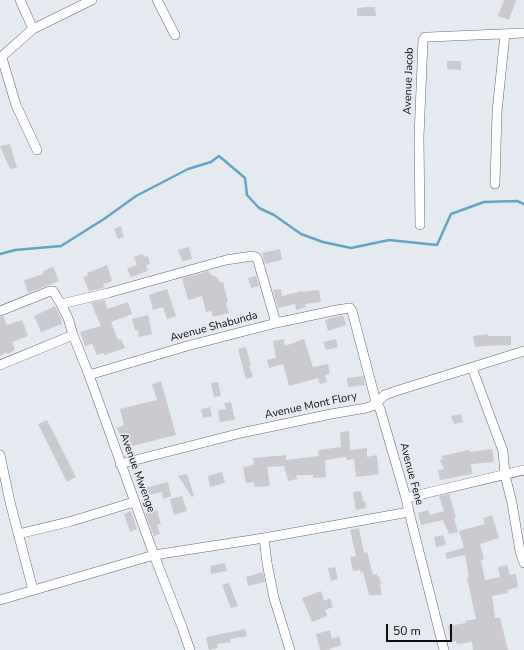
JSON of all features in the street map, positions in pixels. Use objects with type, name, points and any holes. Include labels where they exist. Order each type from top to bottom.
[{"type":"street","points":[[20,0],[33,29]]},
{"type":"street","points":[[37,150],[16,105],[1,58],[33,29],[92,0]]},
{"type":"street","points":[[158,0],[175,35]]},
{"type":"street","name":"Avenue Jacob","points":[[420,225],[419,137],[423,40],[425,37],[524,33]]},
{"type":"street","points":[[495,184],[497,112],[505,34]]},
{"type":"street","points":[[0,311],[50,291],[53,291],[61,304],[108,293],[226,260],[256,256],[276,323]]},
{"type":"street","name":"Avenue Mwenge","points":[[61,304],[68,318],[120,464],[190,650]]},
{"type":"street","name":"Avenue Shabunda","points":[[89,375],[187,346],[276,323],[348,308]]},
{"type":"street","name":"Avenue Fene","points":[[348,308],[352,311],[376,402],[380,409],[406,498],[444,650]]},
{"type":"street","points":[[0,365],[73,335]]},
{"type":"street","name":"Avenue Mont Flory","points":[[120,464],[241,433],[366,408],[372,406],[385,395],[396,391],[524,351]]},
{"type":"street","points":[[472,368],[502,446],[505,475],[512,503],[520,551],[524,563]]},
{"type":"street","points":[[0,455],[18,534],[33,590]]},
{"type":"street","points":[[406,498],[524,470]]},
{"type":"street","points":[[18,534],[72,521],[134,502]]},
{"type":"street","points":[[0,600],[154,555],[264,538],[409,512]]},
{"type":"street","points":[[264,538],[274,598],[290,650]]},
{"type":"building","points":[[504,0],[516,0],[509,20],[498,16]]},
{"type":"building","points":[[375,7],[376,16],[357,16],[357,8]]},
{"type":"building","points":[[447,61],[461,61],[461,70],[447,69]]},
{"type":"building","points":[[10,144],[17,168],[10,169],[0,146]]},
{"type":"building","points":[[121,226],[124,237],[118,239],[114,229]]},
{"type":"building","points":[[189,247],[192,259],[182,261],[178,250]]},
{"type":"building","points":[[280,249],[282,260],[265,264],[262,253]]},
{"type":"building","points":[[143,254],[144,257],[148,256],[150,264],[146,265],[148,271],[131,277],[127,269],[137,265],[134,257]]},
{"type":"building","points":[[107,265],[112,281],[103,284],[104,288],[89,291],[83,277],[88,275],[87,273]]},
{"type":"building","points":[[53,267],[59,281],[28,293],[24,280],[44,274],[43,271]]},
{"type":"building","points":[[209,271],[210,274],[218,278],[219,282],[223,282],[229,313],[213,317],[211,311],[206,312],[202,296],[188,300],[182,278]]},
{"type":"building","points":[[256,276],[259,286],[251,288],[248,278]]},
{"type":"building","points":[[167,289],[176,316],[167,319],[163,307],[153,310],[149,295]]},
{"type":"building","points":[[281,289],[282,296],[302,291],[319,290],[321,302],[305,304],[306,307],[296,310],[295,304],[278,308],[273,290]]},
{"type":"building","points":[[105,300],[107,309],[128,302],[132,314],[111,322],[118,340],[121,339],[125,348],[105,355],[103,353],[97,355],[92,344],[85,346],[80,332],[101,326],[91,303]]},
{"type":"building","points":[[55,306],[61,318],[62,324],[41,332],[34,316]]},
{"type":"building","points":[[148,315],[152,334],[139,337],[138,330],[135,330],[132,319]]},
{"type":"building","points":[[343,315],[346,325],[328,331],[325,320]]},
{"type":"building","points":[[3,316],[7,325],[22,320],[28,336],[12,342],[15,350],[0,356],[0,317]]},
{"type":"building","points":[[488,334],[488,336],[511,336],[511,345],[475,347],[473,336]]},
{"type":"building","points":[[284,339],[285,346],[304,339],[313,367],[328,364],[330,374],[325,375],[327,382],[320,384],[318,378],[289,386],[283,364],[269,368],[267,360],[276,358],[273,341]]},
{"type":"building","points":[[336,339],[338,347],[326,350],[323,342]]},
{"type":"building","points":[[246,347],[251,365],[249,366],[253,377],[246,379],[238,349]]},
{"type":"building","points":[[363,376],[365,385],[348,387],[347,378]]},
{"type":"building","points":[[161,381],[176,435],[132,446],[126,433],[120,436],[117,428],[124,425],[120,409],[157,400],[152,384]]},
{"type":"building","points":[[218,382],[221,396],[214,397],[211,383]]},
{"type":"building","points":[[231,402],[235,420],[220,422],[218,410],[226,409],[224,403]]},
{"type":"building","points":[[210,407],[212,416],[203,418],[201,409]]},
{"type":"building","points":[[461,414],[463,422],[454,424],[451,416]]},
{"type":"building","points":[[47,420],[76,477],[67,482],[38,424]]},
{"type":"building","points":[[349,431],[350,450],[367,448],[367,457],[377,455],[379,474],[356,477],[354,459],[347,460],[346,457],[325,460],[326,477],[313,478],[313,475],[296,475],[297,479],[288,481],[284,466],[267,467],[270,486],[255,487],[254,482],[246,483],[243,467],[254,465],[253,458],[286,455],[286,460],[319,456],[318,450],[341,447],[340,432]]},
{"type":"building","points":[[492,449],[494,462],[471,464],[472,474],[440,480],[438,470],[444,469],[440,460],[443,459],[441,456],[469,450],[470,452]]},
{"type":"building","points":[[222,472],[225,483],[210,487],[208,476]]},
{"type":"building","points":[[187,474],[194,496],[192,497],[178,476]]},
{"type":"building","points":[[168,482],[171,496],[163,499],[162,492],[148,495],[145,488]]},
{"type":"building","points":[[361,491],[366,508],[356,510],[353,492]]},
{"type":"building","points":[[449,494],[456,518],[454,518],[458,532],[449,534],[443,520],[421,525],[418,513],[428,510],[430,515],[444,511],[439,496]]},
{"type":"building","points":[[182,496],[187,511],[174,515],[170,499]]},
{"type":"building","points":[[157,510],[161,524],[157,525],[160,534],[154,536],[145,513]]},
{"type":"building","points":[[131,511],[137,529],[130,532],[124,514]]},
{"type":"building","points":[[492,515],[499,538],[480,544],[484,559],[481,560],[485,580],[500,577],[498,567],[507,565],[510,575],[516,574],[518,587],[507,590],[508,593],[492,596],[495,618],[500,618],[508,650],[473,650],[472,642],[457,644],[456,641],[451,642],[448,626],[466,623],[465,621],[476,619],[467,578],[469,577],[465,555],[447,559],[445,553],[464,548],[459,531],[485,524],[483,518]]},
{"type":"building","points":[[359,528],[364,553],[367,552],[373,575],[377,574],[377,577],[379,576],[382,595],[369,595],[363,572],[361,573],[360,570],[353,571],[350,557],[356,556],[350,530]]},
{"type":"building","points":[[443,535],[446,545],[436,547],[434,537]]},
{"type":"building","points":[[225,563],[227,571],[211,574],[210,566]]},
{"type":"building","points":[[335,567],[338,579],[331,581],[328,568]]},
{"type":"building","points":[[263,572],[265,582],[248,586],[246,577]]},
{"type":"building","points":[[229,583],[238,606],[231,608],[222,585]]},
{"type":"building","points":[[321,591],[324,601],[330,598],[333,607],[325,610],[327,616],[312,622],[302,598]]},
{"type":"building","points":[[245,629],[247,636],[230,639],[231,642],[217,644],[218,648],[209,650],[207,637]]},
{"type":"building","points":[[330,630],[332,639],[339,636],[341,645],[327,650],[320,650],[316,634]]},
{"type":"waterway","points":[[0,254],[15,250],[61,246],[104,219],[136,196],[188,169],[211,162],[219,156],[245,178],[247,195],[259,208],[274,215],[301,234],[323,242],[351,248],[389,240],[437,245],[451,214],[484,202],[517,201],[524,204]]}]
